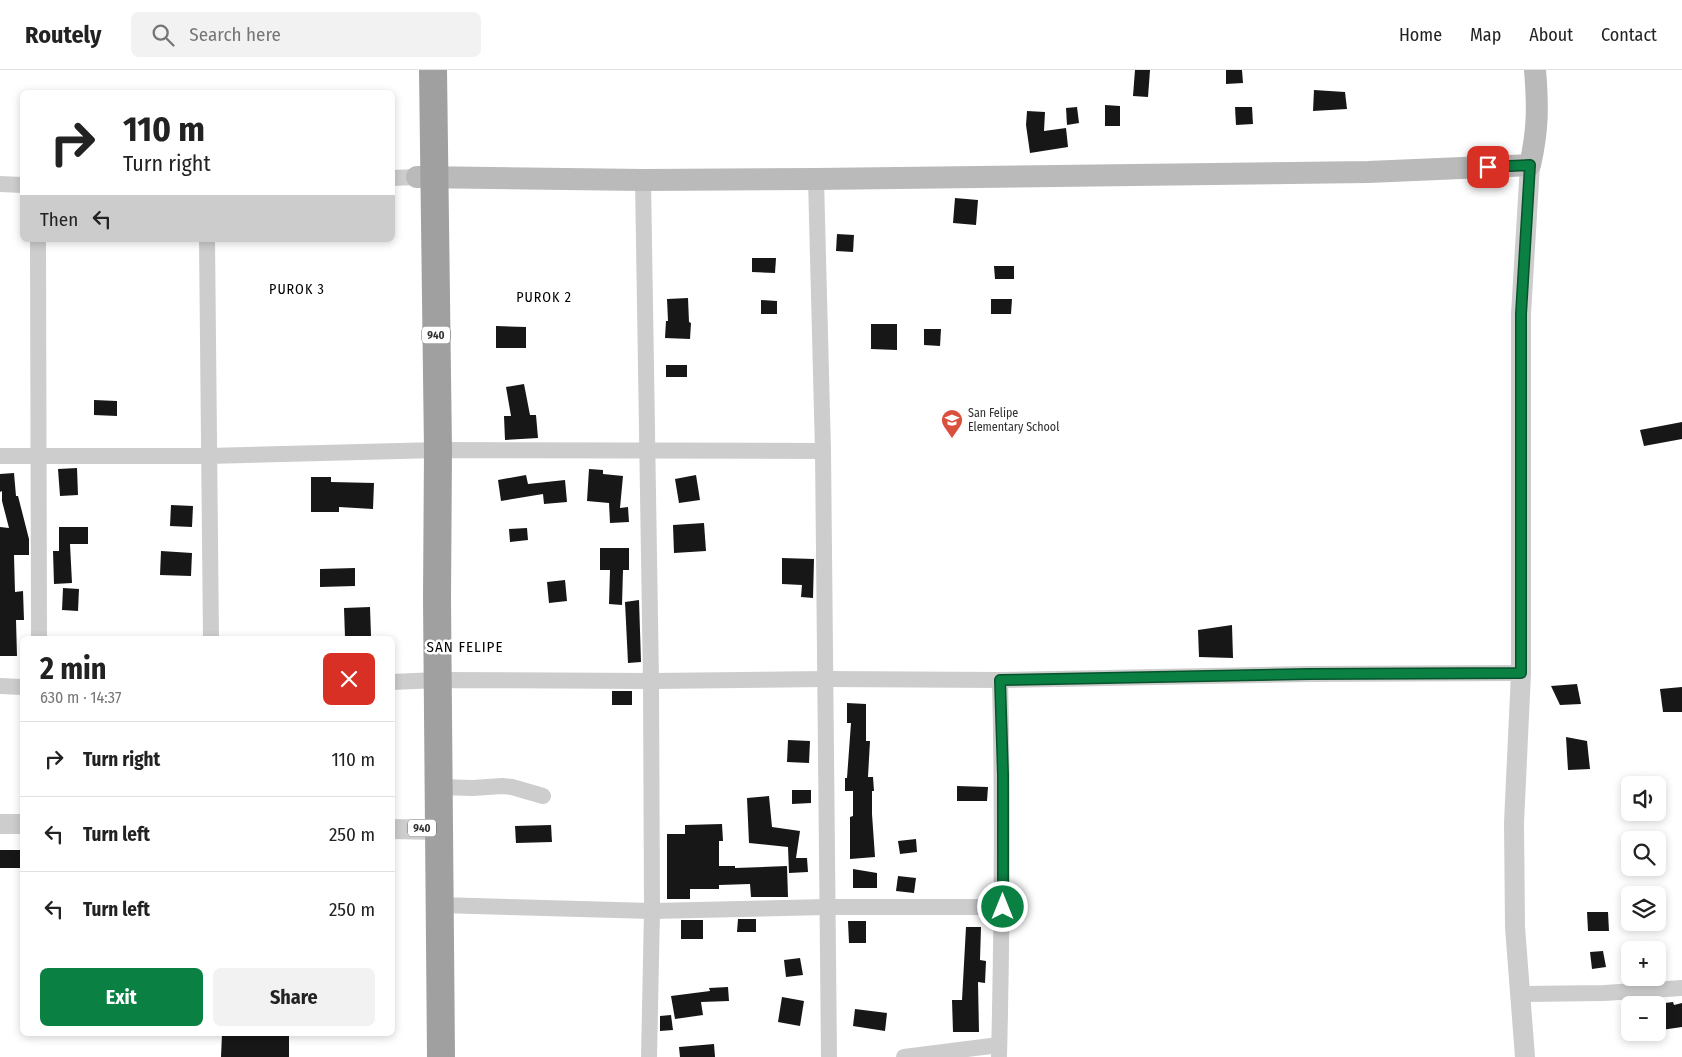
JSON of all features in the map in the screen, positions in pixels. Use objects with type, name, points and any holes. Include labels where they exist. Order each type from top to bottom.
[{"type":"highway","name":"940","points":[[417,70],[414,177],[429,451],[431,830],[424,1057]]},
{"type":"highway","name":"940","points":[[414,177],[433,70]]},
{"type":"highway","name":"940","points":[[430,680],[439,787],[431,830],[439,904],[441,1057]]},
{"type":"main road","points":[[414,177],[816,180],[1368,172],[1530,165],[1538,116],[1536,70]]},
{"type":"street","points":[[1525,1057],[1515,927],[1514,823],[1521,673],[1521,314],[1530,165]]},
{"type":"street","points":[[643,180],[651,681],[652,911],[650,1057]]},
{"type":"street","points":[[816,180],[823,451],[830,1057]]},
{"type":"street","points":[[0,184],[20,185]]},
{"type":"street","points":[[38,242],[39,636]]},
{"type":"street","points":[[207,242],[211,636]]},
{"type":"street","points":[[0,456],[208,456],[429,451],[823,451]]},
{"type":"street","points":[[395,682],[430,680],[1000,680],[1309,674],[1521,673]]},
{"type":"street","points":[[904,1057],[999,1051],[1003,907],[1003,775],[1000,680]]},
{"type":"street","points":[[0,686],[20,687]]},
{"type":"street","points":[[439,787],[472,788],[502,786],[543,796]]},
{"type":"street","points":[[0,824],[20,824]]},
{"type":"street","points":[[395,828],[431,830]]},
{"type":"street","points":[[439,904],[652,911],[827,907],[1003,907]]},
{"type":"street","points":[[1521,994],[1604,993],[1682,988]]},
{"type":"building","points":[[1135,70],[1150,70],[1148,97],[1133,96]]},
{"type":"building","points":[[1226,70],[1242,70],[1243,83],[1226,84]]},
{"type":"building","points":[[1314,90],[1345,92],[1347,109],[1313,111]]},
{"type":"building","points":[[1105,105],[1120,106],[1120,126],[1105,126]]},
{"type":"building","points":[[1077,107],[1079,123],[1067,125],[1066,108]]},
{"type":"building","points":[[1235,107],[1252,107],[1253,124],[1236,125]]},
{"type":"building","points":[[1027,111],[1045,112],[1044,131],[1066,128],[1068,147],[1030,153],[1026,125]]},
{"type":"building","points":[[955,198],[978,200],[976,225],[953,223]]},
{"type":"building","points":[[837,234],[854,235],[853,252],[836,251]]},
{"type":"building","points":[[752,258],[776,258],[775,273],[752,272]]},
{"type":"building","points":[[994,266],[1014,266],[1014,279],[995,279]]},
{"type":"building","points":[[688,298],[689,322],[691,323],[690,339],[665,338],[666,321],[668,321],[667,299]]},
{"type":"building","points":[[991,299],[1012,299],[1011,314],[991,314]]},
{"type":"building","points":[[761,300],[777,301],[777,314],[761,314]]},
{"type":"building","points":[[871,324],[897,324],[897,350],[871,349]]},
{"type":"building","points":[[496,326],[526,327],[526,348],[496,348]]},
{"type":"building","points":[[924,329],[941,329],[940,346],[924,345]]},
{"type":"building","points":[[666,365],[687,365],[687,377],[666,377]]},
{"type":"building","points":[[524,384],[530,415],[536,415],[538,438],[505,440],[504,416],[511,416],[506,387]]},
{"type":"building","points":[[94,400],[117,401],[117,416],[94,415]]},
{"type":"building","points":[[1682,422],[1682,439],[1644,446],[1640,430]]},
{"type":"building","points":[[77,468],[78,495],[60,496],[58,469]]},
{"type":"building","points":[[589,469],[603,470],[603,474],[623,476],[620,508],[628,507],[629,522],[610,523],[609,503],[587,501]]},
{"type":"building","points":[[14,473],[16,496],[18,496],[29,539],[29,555],[14,555],[15,592],[23,591],[24,620],[16,620],[17,656],[0,656],[0,527],[9,528],[2,501],[2,491],[0,492],[0,474]]},
{"type":"building","points":[[526,475],[528,484],[565,480],[567,502],[544,504],[543,494],[501,501],[498,480]]},
{"type":"building","points":[[696,475],[700,500],[679,503],[675,479]]},
{"type":"building","points":[[311,477],[331,477],[331,482],[374,483],[373,509],[339,507],[339,512],[311,512]]},
{"type":"building","points":[[171,505],[193,506],[192,527],[170,526]]},
{"type":"building","points":[[704,523],[706,551],[674,553],[673,525]]},
{"type":"building","points":[[59,527],[88,527],[88,544],[70,544],[72,583],[54,584],[53,551],[59,551]]},
{"type":"building","points":[[527,528],[528,540],[510,542],[509,529]]},
{"type":"building","points":[[600,548],[629,548],[629,570],[623,570],[622,605],[609,604],[610,570],[600,570]]},
{"type":"building","points":[[161,551],[192,553],[191,576],[160,575]]},
{"type":"building","points":[[782,558],[814,559],[813,598],[801,597],[802,585],[782,584]]},
{"type":"building","points":[[355,568],[355,586],[320,587],[320,569]]},
{"type":"building","points":[[565,580],[567,601],[549,603],[547,582]]},
{"type":"building","points":[[63,588],[79,589],[78,611],[62,610]]},
{"type":"building","points":[[639,600],[641,662],[628,663],[625,602]]},
{"type":"building","points":[[370,607],[371,636],[345,636],[344,608]]},
{"type":"building","points":[[1232,625],[1233,658],[1199,657],[1198,630]]},
{"type":"building","points":[[1577,684],[1581,704],[1560,705],[1551,686]]},
{"type":"building","points":[[1682,687],[1682,712],[1663,712],[1660,689]]},
{"type":"building","points":[[612,691],[632,691],[632,705],[612,705]]},
{"type":"building","points":[[847,703],[866,704],[866,741],[870,741],[868,777],[873,777],[874,791],[872,791],[872,814],[875,857],[850,859],[850,817],[853,816],[853,791],[845,791],[851,723],[847,723]]},
{"type":"building","points":[[1566,737],[1587,741],[1590,769],[1568,770]]},
{"type":"building","points":[[788,740],[810,741],[809,763],[787,762]]},
{"type":"building","points":[[957,786],[988,787],[987,801],[957,801]]},
{"type":"building","points":[[792,790],[811,790],[811,803],[792,804]]},
{"type":"building","points":[[769,796],[772,827],[800,831],[796,858],[807,858],[808,872],[789,873],[788,847],[749,843],[747,798]]},
{"type":"building","points":[[722,824],[723,841],[719,841],[719,866],[735,866],[735,868],[787,866],[788,897],[751,897],[750,884],[719,885],[719,889],[690,889],[690,899],[667,899],[667,834],[685,834],[685,825]]},
{"type":"building","points":[[551,825],[552,842],[516,843],[515,826]]},
{"type":"building","points":[[916,839],[917,852],[900,854],[898,841]]},
{"type":"building","points":[[0,850],[20,850],[20,868],[0,868]]},
{"type":"building","points":[[853,869],[877,873],[877,888],[853,888]]},
{"type":"building","points":[[898,876],[916,878],[914,893],[896,891]]},
{"type":"building","points":[[1587,912],[1608,912],[1609,931],[1588,931]]},
{"type":"building","points":[[738,919],[756,919],[756,932],[737,932]]},
{"type":"building","points":[[681,920],[703,920],[703,939],[681,939]]},
{"type":"building","points":[[848,921],[866,921],[866,943],[849,943]]},
{"type":"building","points":[[966,927],[981,927],[980,960],[986,961],[985,983],[978,982],[979,1032],[953,1032],[952,1000],[962,1000]]},
{"type":"building","points":[[1603,951],[1606,967],[1592,969],[1590,952]]},
{"type":"building","points":[[800,958],[803,975],[786,977],[784,960]]},
{"type":"building","points":[[728,987],[729,1001],[701,1002],[703,1015],[675,1019],[671,996],[710,991],[709,988]]},
{"type":"building","points":[[782,997],[804,1001],[800,1026],[778,1022]]},
{"type":"building","points":[[1673,1002],[1674,1005],[1682,1003],[1682,1027],[1666,1029],[1666,1003]]},
{"type":"building","points":[[855,1009],[887,1013],[885,1031],[853,1026]]},
{"type":"building","points":[[671,1015],[673,1030],[660,1031],[660,1016]]},
{"type":"building","points":[[222,1036],[289,1036],[289,1057],[221,1057]]},
{"type":"building","points":[[714,1044],[715,1057],[680,1057],[679,1047]]},
{"type":"place","name":"San Felipe Elementary School","points":[[952,439]]},
{"type":"district","name":"PUROK 3","points":[[297,289]]},
{"type":"district","name":"PUROK 2","points":[[544,297]]},
{"type":"district","name":"SAN FELIPE","points":[[465,647]]},
{"type":"route","points":[[1003,907],[1003,775],[1000,680],[1309,674],[1521,673],[1521,314],[1530,165],[1488,167]]}]
